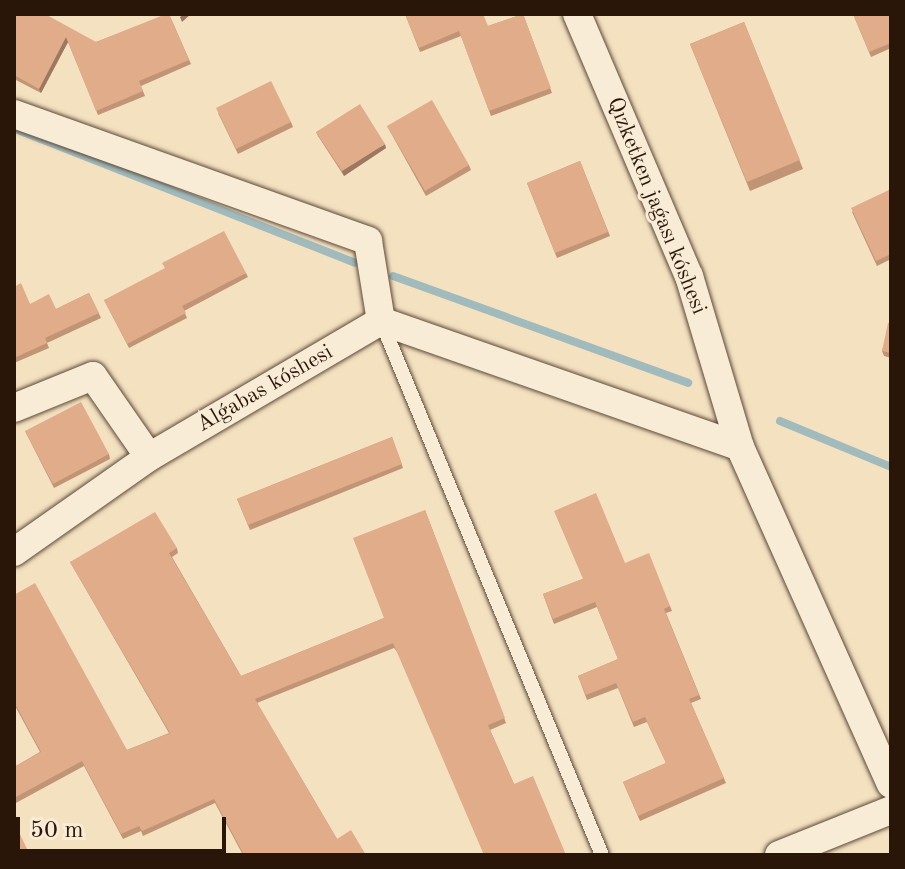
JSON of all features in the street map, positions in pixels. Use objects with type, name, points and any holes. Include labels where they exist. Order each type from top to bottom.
[{"type":"street","name":"Qızketken jaǵası kóshesi","points":[[577,14],[689,276],[740,447],[891,784]]},
{"type":"street","points":[[14,114],[368,241],[381,321],[740,447]]},
{"type":"street","name":"Alǵabas kóshesi","points":[[14,552],[149,457],[381,321]]},
{"type":"street","points":[[14,408],[93,376],[149,457]]},
{"type":"street","points":[[779,855],[891,810]]},
{"type":"lane","points":[[381,321],[602,855]]},
{"type":"building","points":[[14,14],[45,14],[96,42],[169,14],[189,60],[139,81],[143,91],[96,111],[66,37],[39,89],[14,75]]},
{"type":"building","points":[[405,14],[483,14],[488,26],[523,14],[551,88],[489,111],[459,31],[419,48]]},
{"type":"building","points":[[853,14],[891,14],[891,43],[869,52]]},
{"type":"building","points":[[744,22],[800,160],[747,182],[690,44]]},
{"type":"building","points":[[271,81],[291,122],[236,149],[216,108]]},
{"type":"building","points":[[432,100],[469,165],[425,191],[387,126]]},
{"type":"building","points":[[360,104],[385,144],[342,171],[316,132]]},
{"type":"building","points":[[580,161],[608,232],[555,253],[527,183]]},
{"type":"building","points":[[891,189],[891,254],[876,261],[851,208]]},
{"type":"building","points":[[224,231],[246,273],[182,306],[186,313],[127,344],[104,300],[165,268],[162,263]]},
{"type":"building","points":[[21,283],[30,304],[49,294],[56,309],[89,293],[99,313],[45,338],[47,343],[14,358],[14,287]]},
{"type":"building","points":[[888,323],[891,323],[891,353],[882,351]]},
{"type":"building","points":[[81,402],[109,454],[53,484],[25,431]]},
{"type":"building","points":[[392,437],[402,464],[248,525],[237,499]]},
{"type":"building","points":[[596,493],[625,563],[649,553],[670,606],[664,609],[699,695],[689,699],[724,778],[638,816],[623,782],[666,763],[645,717],[633,722],[616,683],[586,695],[578,676],[618,659],[595,602],[553,619],[543,594],[583,579],[554,511]]},
{"type":"building","points":[[425,510],[505,718],[488,725],[514,784],[533,776],[566,855],[484,855],[393,643],[255,699],[337,839],[351,830],[366,855],[244,855],[214,799],[142,831],[139,826],[121,834],[82,761],[14,798],[14,767],[41,752],[14,702],[14,595],[35,583],[127,750],[170,733],[70,562],[155,512],[177,548],[169,553],[241,676],[384,618],[353,538]]},
{"type":"building","points":[[14,822],[30,855],[14,854]]},
{"type":"waterway","points":[[18,130],[355,263]]},
{"type":"waterway","points":[[393,276],[688,383]]},
{"type":"waterway","points":[[780,421],[891,467]]}]
